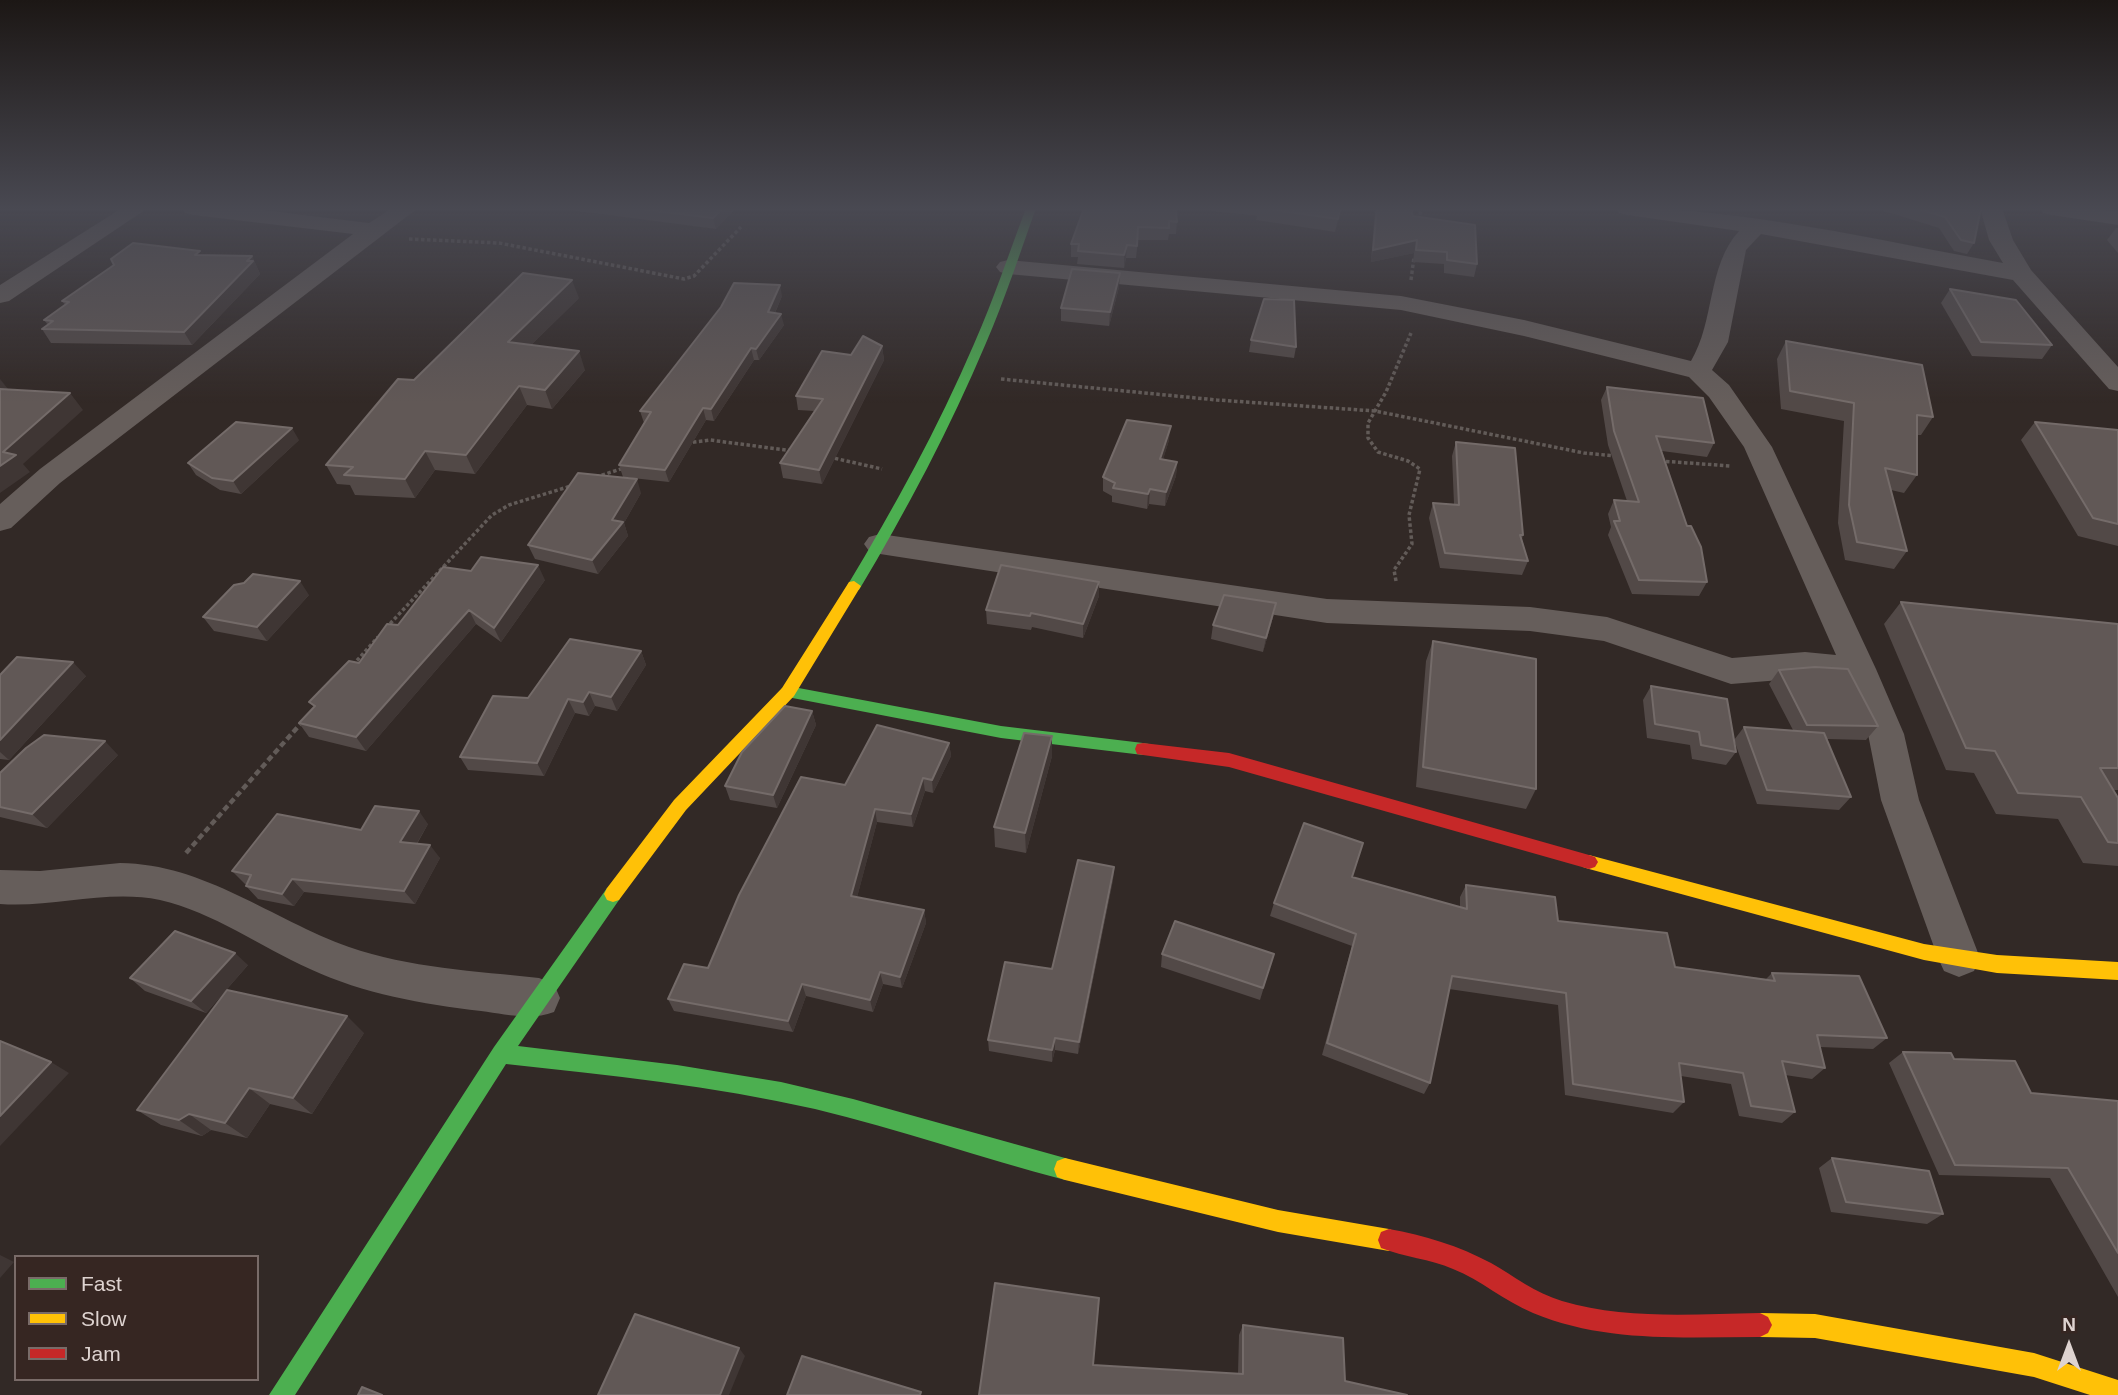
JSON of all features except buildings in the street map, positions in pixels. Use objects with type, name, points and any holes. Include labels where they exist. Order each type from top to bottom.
[{"type":"street","points":[[0,296],[36,273]]},
{"type":"street","points":[[0,521],[50,476],[317,273]]},
{"type":"street","points":[[281,1395],[539,998],[680,805],[788,692],[880,544],[913,483],[965,375],[1006,273]]},
{"type":"street","points":[[1071,273],[1412,306],[1524,328],[1698,371],[1720,391],[1741,419],[1763,458],[1860,669],[1886,734],[1900,800],[1959,958]]},
{"type":"street","points":[[1698,371],[1714,342],[1730,273]]},
{"type":"street","points":[[2017,273],[2021,274],[2118,383]]},
{"type":"street","points":[[880,544],[1327,611],[1530,620],[1607,629],[1731,671],[1746,672],[1805,665],[1860,669]]},
{"type":"street","points":[[788,692],[1001,732],[1229,760],[1732,902],[1924,952],[1997,964],[2118,971]]},
{"type":"street","points":[[0,887],[43,888],[123,880],[160,883],[203,899],[349,966],[415,982],[539,998]]},
{"type":"street","points":[[501,1054],[656,1071],[782,1092],[881,1115],[1060,1168],[1278,1221],[1416,1244],[1471,1265],[1537,1303],[1573,1314],[1632,1324],[1815,1326],[2034,1365],[2118,1392]]},
{"type":"path","points":[[654,273],[684,279],[697,273]]},
{"type":"path","points":[[1412,273],[1412,306],[1375,411],[1368,423],[1368,438],[1373,447],[1408,461],[1420,469],[1409,515],[1412,544],[1394,570],[1396,581],[1417,615]]},
{"type":"path","points":[[965,375],[1107,391],[1375,411],[1584,453],[1623,457]]},
{"type":"path","points":[[680,445],[710,440],[797,452]]},
{"type":"path","points":[[823,456],[862,462],[913,483]]},
{"type":"path","points":[[1650,460],[1728,467],[1763,458]]},
{"type":"path","points":[[588,480],[625,467]]},
{"type":"path","points":[[347,672],[426,583],[492,515],[509,505],[575,484]]},
{"type":"path","points":[[160,883],[312,711]]},
{"type":"traffic: fast","points":[[854,586],[922,467],[952,406],[987,327],[1007,273]]},
{"type":"traffic: fast","points":[[788,692],[1001,732],[1143,749]]},
{"type":"traffic: fast","points":[[281,1395],[501,1054],[613,894]]},
{"type":"traffic: fast","points":[[501,1054],[677,1075],[781,1092],[853,1109],[1065,1169]]},
{"type":"traffic: slow","points":[[613,894],[680,805],[788,692],[854,586]]},
{"type":"traffic: slow","points":[[1589,862],[1924,952],[1997,964],[2118,971]]},
{"type":"traffic: slow","points":[[1065,1169],[1278,1221],[1389,1240]]},
{"type":"traffic: slow","points":[[1760,1325],[1815,1326],[2034,1365],[2118,1392]]},
{"type":"traffic: jam","points":[[1143,749],[1229,760],[1589,862]]},
{"type":"traffic: jam","points":[[1389,1240],[1451,1257],[1479,1269],[1536,1303],[1562,1313],[1646,1325],[1760,1325]]}]
